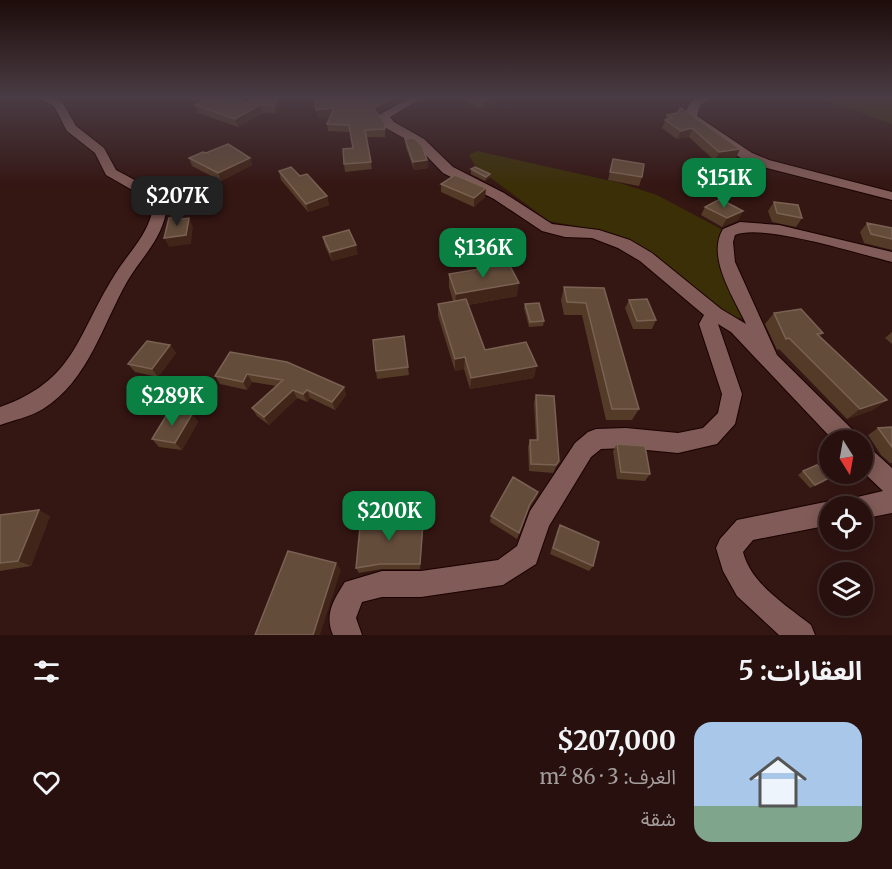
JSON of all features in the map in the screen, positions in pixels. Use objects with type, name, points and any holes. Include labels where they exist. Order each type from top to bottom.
[{"type":"street","points":[[0,416],[35,403],[61,382],[85,348],[121,278],[145,250],[157,225],[159,213],[147,196],[139,188],[111,172],[100,151],[71,128]]},
{"type":"street","points":[[395,128],[420,142],[448,171],[499,196],[547,228],[565,232],[594,233],[624,244],[646,257],[715,314],[737,327],[838,430]]},
{"type":"street","points":[[705,128],[747,156],[819,179],[892,196]]},
{"type":"street","points":[[774,366],[727,262],[725,242],[728,232],[740,227],[778,230],[892,257]]},
{"type":"street","points":[[348,635],[342,628],[340,614],[354,591],[382,584],[421,584],[503,572],[527,555],[539,520],[583,450],[596,440],[626,438],[678,443],[709,437],[728,417],[732,394],[708,324],[715,314]]},
{"type":"street","points":[[873,466],[892,484]]},
{"type":"street","points":[[873,505],[892,501]]},
{"type":"street","points":[[801,635],[753,594],[731,566],[729,548],[746,529],[819,515]]},
{"type":"shaded area","points":[[477,151],[620,183],[657,195],[723,230],[745,317],[734,319],[629,240],[549,221],[476,167],[469,155]]},
{"type":"building","points":[[349,128],[385,128],[365,130],[371,162],[344,164],[343,149],[353,148]]},
{"type":"building","points":[[676,128],[709,128],[740,149],[719,152],[692,128],[681,131]]},
{"type":"building","points":[[414,138],[422,146],[427,160],[413,162],[405,139]]},
{"type":"building","points":[[228,144],[250,158],[218,173],[189,158],[203,152],[206,153]]},
{"type":"building","points":[[613,159],[644,164],[642,177],[610,172]]},
{"type":"building","points":[[291,167],[300,176],[307,174],[327,196],[306,204],[279,171]]},
{"type":"building","points":[[475,167],[490,174],[486,177],[471,169]]},
{"type":"building","points":[[455,175],[486,188],[474,198],[441,184]]},
{"type":"building","points":[[720,199],[743,211],[727,218],[705,207]]},
{"type":"building","points":[[774,202],[798,205],[802,218],[777,213]]},
{"type":"building","points":[[182,216],[181,219],[189,218],[186,235],[164,238],[169,218]]},
{"type":"building","points":[[867,223],[892,228],[892,239],[871,234]]},
{"type":"building","points":[[349,230],[356,245],[330,252],[323,237]]},
{"type":"building","points":[[509,264],[519,283],[456,294],[449,274]]},
{"type":"building","points":[[564,287],[604,288],[639,409],[612,409],[586,303],[567,302]]},
{"type":"building","points":[[466,299],[485,350],[526,342],[537,366],[471,378],[465,357],[455,359],[438,304]]},
{"type":"building","points":[[647,299],[656,320],[637,321],[629,300]]},
{"type":"building","points":[[539,303],[544,321],[530,322],[525,304]]},
{"type":"building","points":[[801,309],[823,333],[817,334],[887,400],[860,409],[789,338],[786,339],[774,313]]},
{"type":"building","points":[[404,336],[408,367],[376,371],[373,340]]},
{"type":"building","points":[[147,341],[170,345],[152,369],[128,364]]},
{"type":"building","points":[[230,352],[287,362],[344,387],[332,402],[307,390],[303,394],[293,390],[264,417],[252,408],[283,380],[247,374],[243,382],[215,376]]},
{"type":"building","points":[[536,395],[554,396],[559,461],[556,465],[531,464],[530,440],[538,440]]},
{"type":"building","points":[[169,411],[192,414],[175,443],[152,439]]},
{"type":"building","points":[[892,427],[892,447],[878,428]]},
{"type":"building","points":[[617,444],[645,446],[650,474],[621,472]]},
{"type":"building","points":[[817,465],[819,483],[815,485],[803,471]]},
{"type":"building","points":[[513,477],[538,492],[530,504],[519,533],[491,516]]},
{"type":"building","points":[[39,510],[18,561],[0,563],[0,515]]},
{"type":"building","points":[[389,516],[388,521],[423,523],[420,564],[380,564],[356,568],[361,517]]},
{"type":"building","points":[[560,525],[599,542],[593,566],[553,548]]},
{"type":"building","points":[[288,551],[336,563],[313,635],[255,635]]}]
